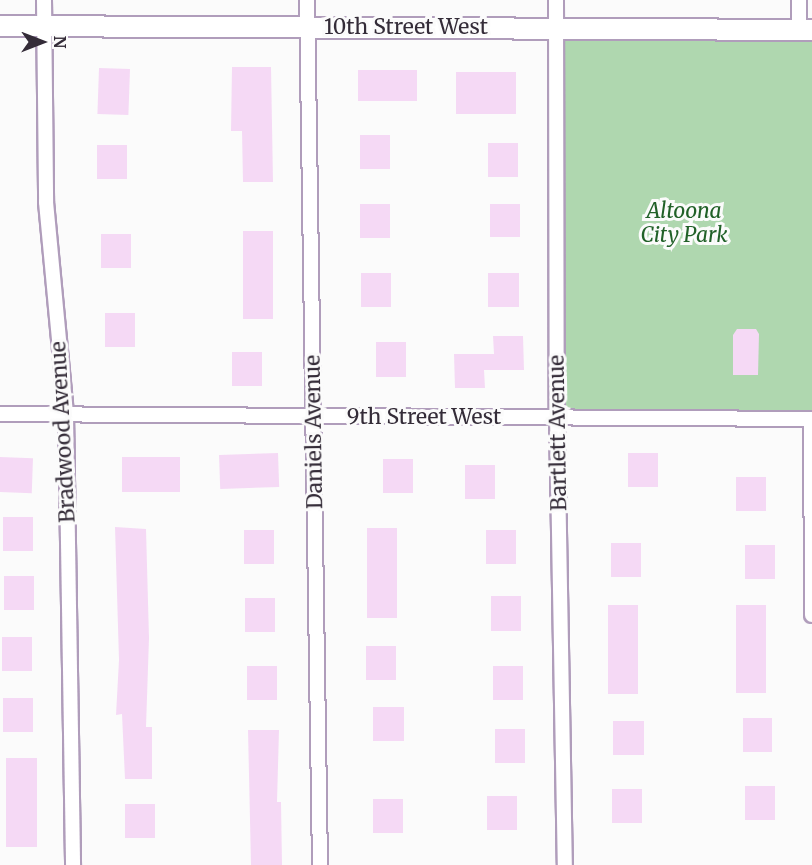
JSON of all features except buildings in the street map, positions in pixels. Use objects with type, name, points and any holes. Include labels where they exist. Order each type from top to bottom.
[{"type":"street","name":"Bradwood Avenue","points":[[44,0],[46,202],[66,415],[73,865]]},
{"type":"street","name":"Daniels Avenue","points":[[307,0],[320,865]]},
{"type":"street","name":"Bartlett Avenue","points":[[556,0],[557,417],[565,865]]},
{"type":"street","points":[[799,0],[805,30]]},
{"type":"street","name":"10th Street West","points":[[0,26],[805,30]]},
{"type":"street","name":"9th Street West","points":[[0,414],[811,419]]},
{"type":"street","points":[[811,419],[812,615]]},
{"type":"green space","name":"Altoona City Park","points":[[556,28],[812,28],[812,417],[556,417]]}]
